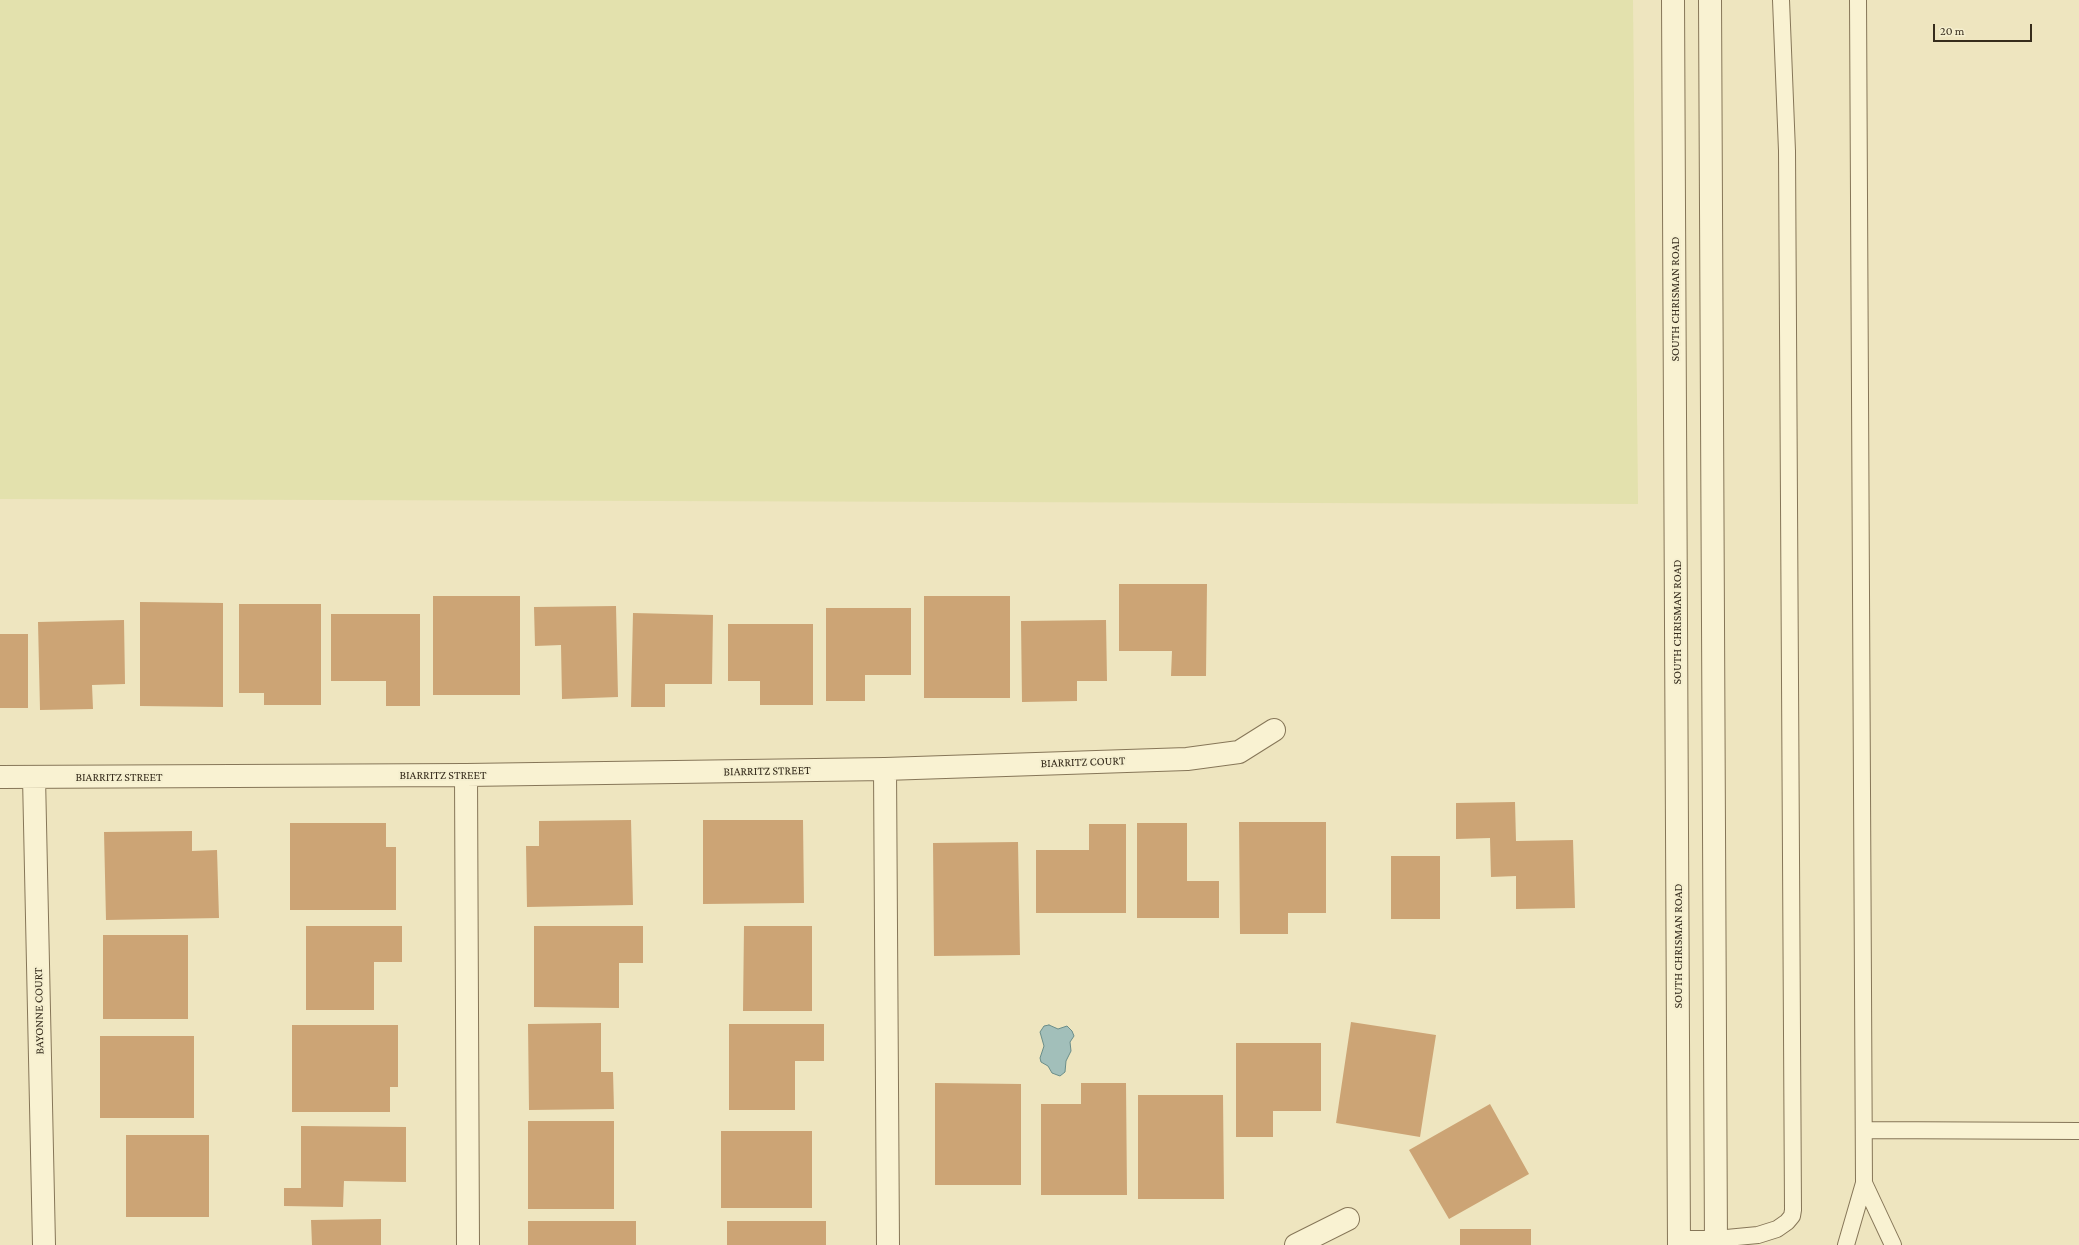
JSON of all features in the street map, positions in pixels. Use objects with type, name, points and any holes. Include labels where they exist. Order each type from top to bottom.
[{"type":"street","name":"SOUTH CHRISMAN ROAD","points":[[1673,0],[1679,1242]]},
{"type":"street","points":[[1710,0],[1716,1242]]},
{"type":"street","name":"BIARRITZ COURT","points":[[885,769],[1187,759],[1239,752],[1274,730]]},
{"type":"street","points":[[885,769],[888,1245]]},
{"type":"street","name":"BIARRITZ STREET","points":[[0,777],[466,775],[885,769]]},
{"type":"street","points":[[466,775],[468,1245]]},
{"type":"street","name":"BAYONNE COURT","points":[[34,777],[44,1245]]},
{"type":"street","points":[[1296,1245],[1348,1219]]},
{"type":"lane","points":[[1679,1242],[1716,1242],[1758,1235],[1777,1229],[1787,1222],[1792,1216],[1793,1210],[1787,159],[1781,0]]},
{"type":"lane","points":[[1846,1245],[1864,1183],[1858,0]]},
{"type":"lane","points":[[1864,1130],[2079,1131]]},
{"type":"lane","points":[[1864,1183],[1893,1245]]},
{"type":"shaded area","points":[[0,0],[1633,0],[1638,504],[0,499]]},
{"type":"water","points":[[1049,1025],[1058,1029],[1067,1026],[1072,1031],[1074,1036],[1070,1042],[1071,1051],[1066,1061],[1065,1072],[1060,1076],[1052,1073],[1048,1066],[1041,1062],[1040,1058],[1044,1046],[1040,1032],[1044,1026]]},
{"type":"building","points":[[1119,584],[1207,584],[1206,676],[1171,676],[1172,651],[1119,651]]},
{"type":"building","points":[[433,596],[520,596],[520,695],[433,695]]},
{"type":"building","points":[[924,596],[1010,596],[1010,698],[924,698]]},
{"type":"building","points":[[140,602],[223,603],[223,707],[140,706]]},
{"type":"building","points":[[239,604],[321,604],[321,705],[264,705],[264,693],[239,693]]},
{"type":"building","points":[[616,606],[618,697],[562,699],[561,645],[535,646],[534,607]]},
{"type":"building","points":[[826,608],[911,608],[911,675],[865,675],[865,701],[826,701]]},
{"type":"building","points":[[633,613],[713,615],[712,684],[665,684],[665,707],[631,707]]},
{"type":"building","points":[[331,614],[420,614],[420,706],[386,706],[386,681],[331,681]]},
{"type":"building","points":[[124,620],[125,684],[92,685],[93,709],[40,710],[38,622]]},
{"type":"building","points":[[1106,620],[1107,681],[1077,681],[1077,701],[1022,702],[1021,621]]},
{"type":"building","points":[[728,624],[813,624],[813,705],[760,705],[760,681],[728,681]]},
{"type":"building","points":[[0,634],[28,634],[28,708],[0,708]]},
{"type":"building","points":[[1515,802],[1516,841],[1573,840],[1575,908],[1516,909],[1516,876],[1491,877],[1490,838],[1456,839],[1456,803]]},
{"type":"building","points":[[631,820],[633,905],[527,907],[526,846],[539,846],[539,821]]},
{"type":"building","points":[[703,820],[803,820],[804,903],[703,904]]},
{"type":"building","points":[[1239,822],[1326,822],[1326,913],[1288,913],[1288,934],[1240,934]]},
{"type":"building","points":[[290,823],[386,823],[386,847],[396,847],[396,910],[290,910]]},
{"type":"building","points":[[1137,823],[1187,823],[1187,881],[1219,881],[1219,918],[1137,918]]},
{"type":"building","points":[[1089,824],[1126,824],[1126,913],[1036,913],[1036,850],[1089,850]]},
{"type":"building","points":[[192,831],[192,851],[217,850],[219,918],[106,920],[104,832]]},
{"type":"building","points":[[1018,842],[1020,955],[934,956],[933,843]]},
{"type":"building","points":[[1391,856],[1440,856],[1440,919],[1391,919]]},
{"type":"building","points":[[306,926],[402,926],[402,962],[374,962],[374,1010],[306,1010]]},
{"type":"building","points":[[534,926],[643,926],[643,963],[619,963],[619,1008],[534,1007]]},
{"type":"building","points":[[744,926],[812,926],[812,1011],[743,1011]]},
{"type":"building","points":[[103,935],[188,935],[188,1019],[103,1019]]},
{"type":"building","points":[[1351,1022],[1436,1035],[1420,1137],[1336,1123]]},
{"type":"building","points":[[601,1023],[601,1072],[613,1072],[614,1109],[529,1110],[528,1024]]},
{"type":"building","points":[[729,1024],[824,1024],[824,1061],[795,1061],[795,1110],[729,1110]]},
{"type":"building","points":[[292,1025],[398,1025],[398,1087],[390,1087],[390,1112],[292,1112]]},
{"type":"building","points":[[100,1036],[194,1036],[194,1118],[100,1118]]},
{"type":"building","points":[[1236,1043],[1321,1043],[1321,1111],[1273,1111],[1273,1137],[1236,1137]]},
{"type":"building","points":[[935,1083],[1021,1084],[1021,1185],[935,1185]]},
{"type":"building","points":[[1081,1083],[1126,1083],[1127,1195],[1041,1195],[1041,1104],[1081,1104]]},
{"type":"building","points":[[1138,1095],[1223,1095],[1224,1199],[1138,1199]]},
{"type":"building","points":[[1490,1104],[1529,1174],[1449,1219],[1409,1150]]},
{"type":"building","points":[[528,1121],[614,1121],[614,1209],[528,1209]]},
{"type":"building","points":[[301,1126],[406,1127],[406,1182],[344,1181],[343,1207],[284,1206],[284,1188],[301,1188]]},
{"type":"building","points":[[721,1131],[812,1131],[812,1208],[721,1208]]},
{"type":"building","points":[[126,1135],[209,1135],[209,1217],[126,1217]]},
{"type":"building","points":[[381,1219],[381,1245],[312,1245],[311,1220]]},
{"type":"building","points":[[528,1221],[636,1221],[636,1245],[528,1245]]},
{"type":"building","points":[[727,1221],[826,1221],[826,1245],[727,1245]]},
{"type":"building","points":[[1460,1229],[1531,1229],[1531,1245],[1460,1245]]}]
